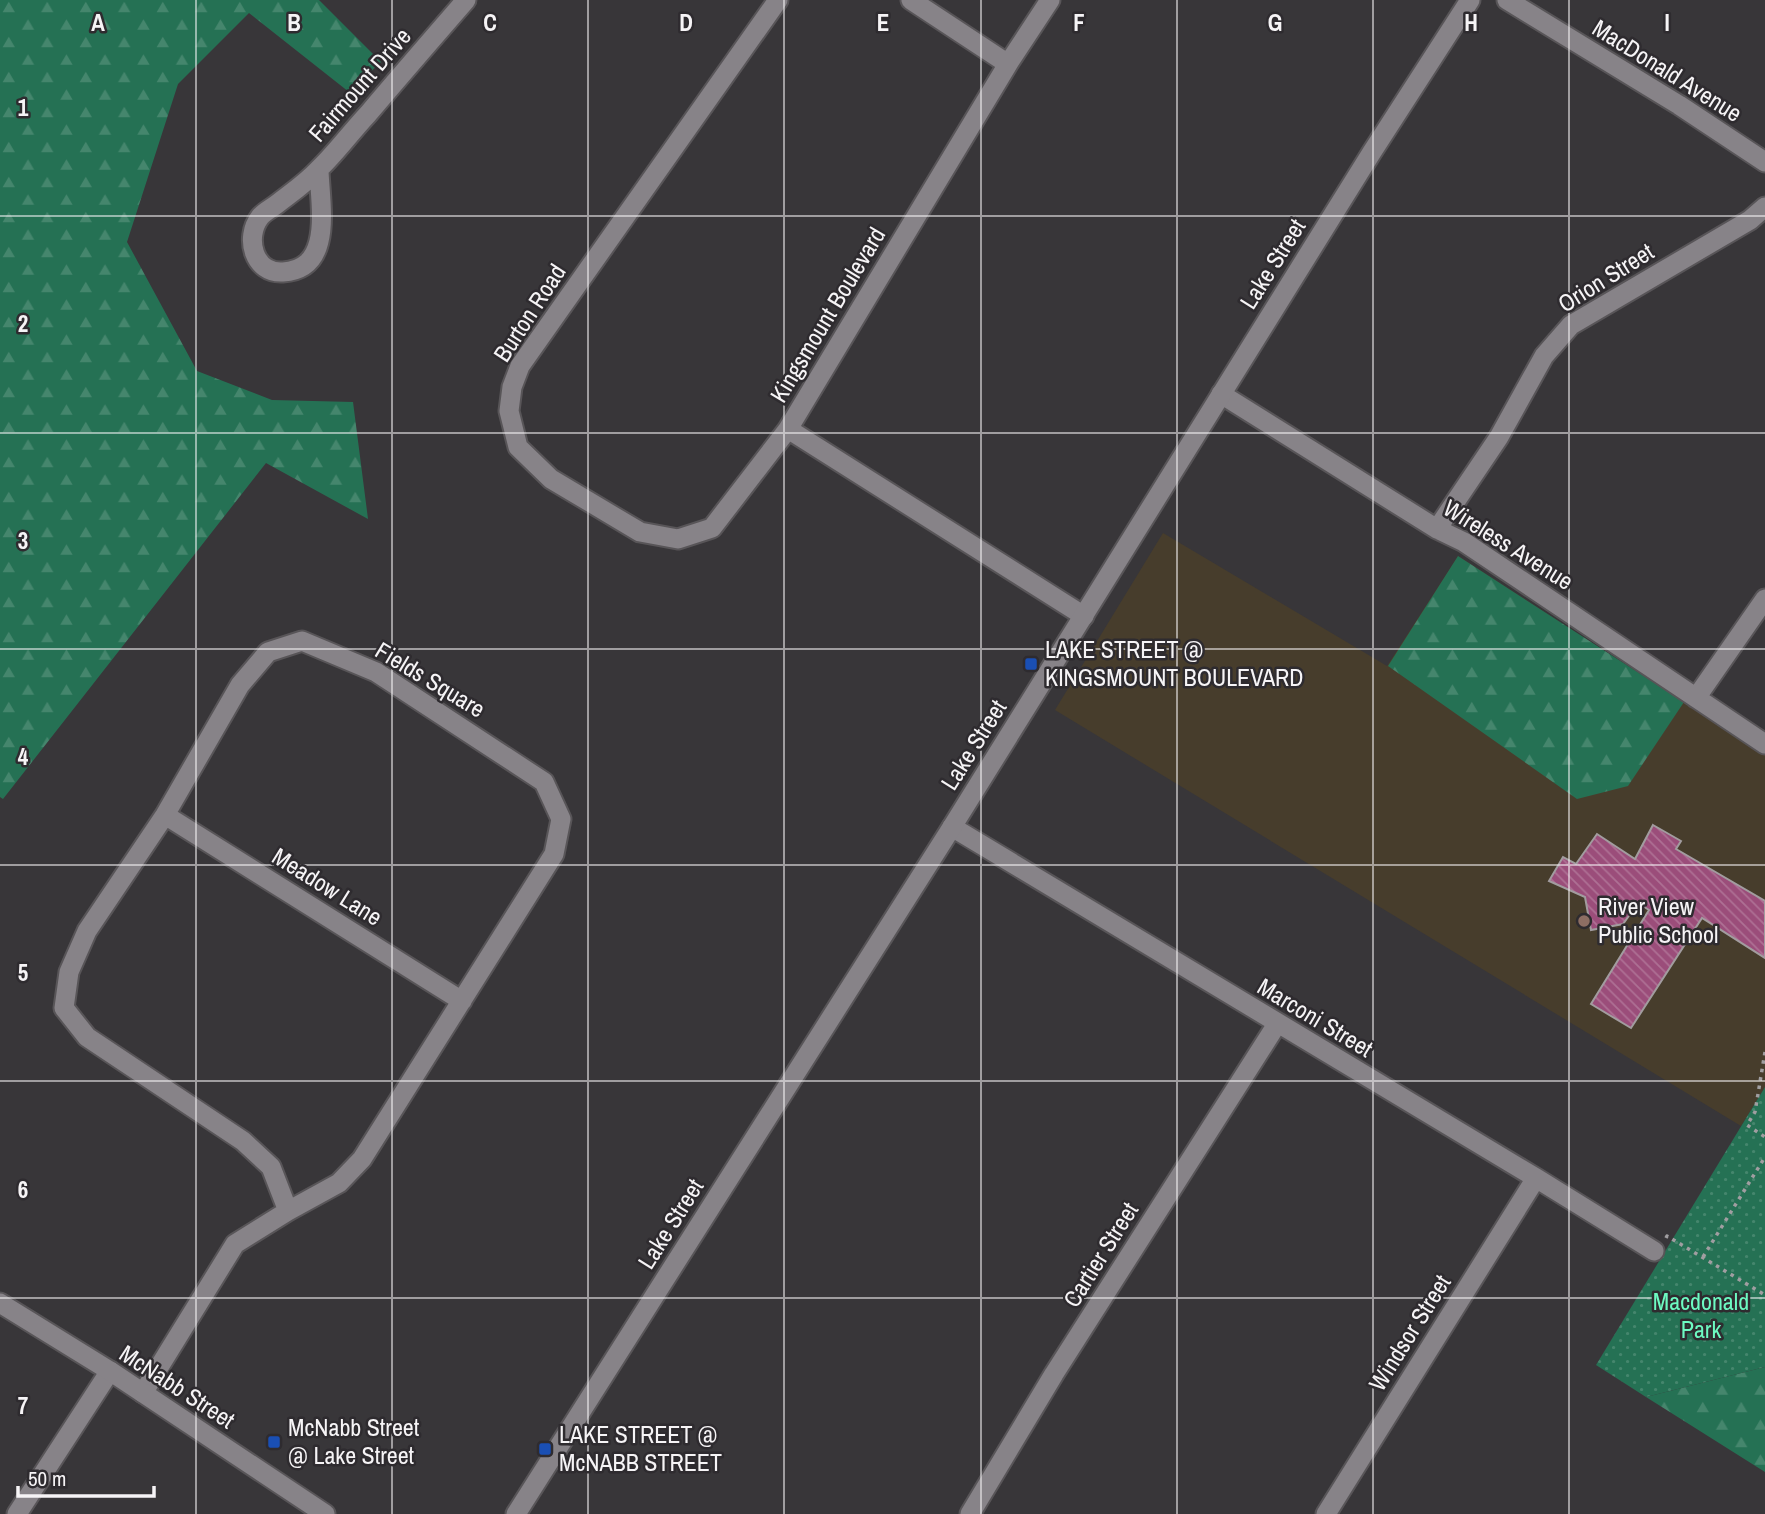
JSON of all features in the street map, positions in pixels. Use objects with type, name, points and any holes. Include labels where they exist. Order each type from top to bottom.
[{"type":"street","name":"Fairmount Drive","points":[[318,170],[321,223],[320,241],[315,254],[307,264],[282,272],[261,266],[253,252],[253,233],[260,218],[318,170],[466,0]]},
{"type":"street","name":"Burton Road","points":[[778,0],[520,366],[512,387],[509,411],[518,447],[551,479],[640,533],[678,539],[712,528],[788,429]]},
{"type":"street","points":[[911,0],[1008,64]]},
{"type":"street","name":"Kingsmount Boulevard","points":[[1050,0],[1008,64],[788,429],[1084,616]]},
{"type":"street","name":"Lake Street","points":[[516,1514],[952,827],[1372,152],[1470,0]]},
{"type":"street","name":"MacDonald Avenue","points":[[1507,0],[1679,105],[1765,162]]},
{"type":"street","name":"Orion Street","points":[[1437,529],[1499,437],[1544,356],[1571,325],[1750,220],[1765,207]]},
{"type":"street","name":"Wireless Avenue","points":[[1221,394],[1437,529],[1464,542],[1765,744]]},
{"type":"street","points":[[1696,698],[1765,599]]},
{"type":"street","name":"Fields Square","points":[[143,1393],[235,1244],[339,1183],[362,1159],[554,854],[561,819],[544,782],[376,672],[302,641],[268,652],[240,685],[165,815],[87,932],[69,972],[64,1008],[88,1037],[243,1141],[262,1158],[271,1167],[288,1211]]},
{"type":"street","name":"Meadow Lane","points":[[165,815],[462,1001]]},
{"type":"street","name":"Marconi Street","points":[[952,827],[1654,1251]]},
{"type":"street","name":"Cartier Street","points":[[970,1514],[1054,1374],[1277,1024]]},
{"type":"street","name":"Windsor Street","points":[[1326,1514],[1536,1178]]},
{"type":"street","name":"McNabb Street","points":[[0,1303],[110,1371],[325,1514]]},
{"type":"street","points":[[17,1514],[110,1371]]},
{"type":"path","points":[[1765,1052],[1755,1112],[1747,1125],[1765,1137]]},
{"type":"path","points":[[1703,1258],[1765,1157]]},
{"type":"path","points":[[1654,1251],[1667,1236],[1765,1295]]},
{"type":"shaded area","name":"River View Public School","points":[[1163,533],[1387,666],[1458,556],[1765,755],[1765,1087],[1741,1126],[1055,710]]},
{"type":"green space","points":[[0,0],[319,0],[381,62],[349,92],[249,13],[178,84],[127,242],[197,371],[272,400],[353,402],[368,519],[266,463],[3,799],[0,797]]},
{"type":"green space","points":[[1458,556],[1684,702],[1628,786],[1577,799],[1388,666]]},
{"type":"green space","name":"Macdonald Park","points":[[1765,1087],[1765,1367],[1646,1397],[1596,1365]]},
{"type":"green space","points":[[1765,1367],[1765,1472],[1646,1397]]},
{"type":"building","points":[[1653,825],[1681,841],[1676,849],[1765,901],[1765,958],[1702,918],[1631,1028],[1591,1004],[1649,910],[1638,903],[1623,924],[1591,930],[1585,897],[1549,881],[1563,857],[1576,864],[1597,834],[1635,859]]},
{"type":"place","name":"LAKE STREET @ KINGSMOUNT BOULEVARD","points":[[1031,664]]},
{"type":"place","name":"River View Public School","points":[[1584,921]]},
{"type":"place","name":"McNabb Street @ Lake Street","points":[[274,1442]]},
{"type":"place","name":"LAKE STREET @ McNABB STREET","points":[[545,1449]]}]
